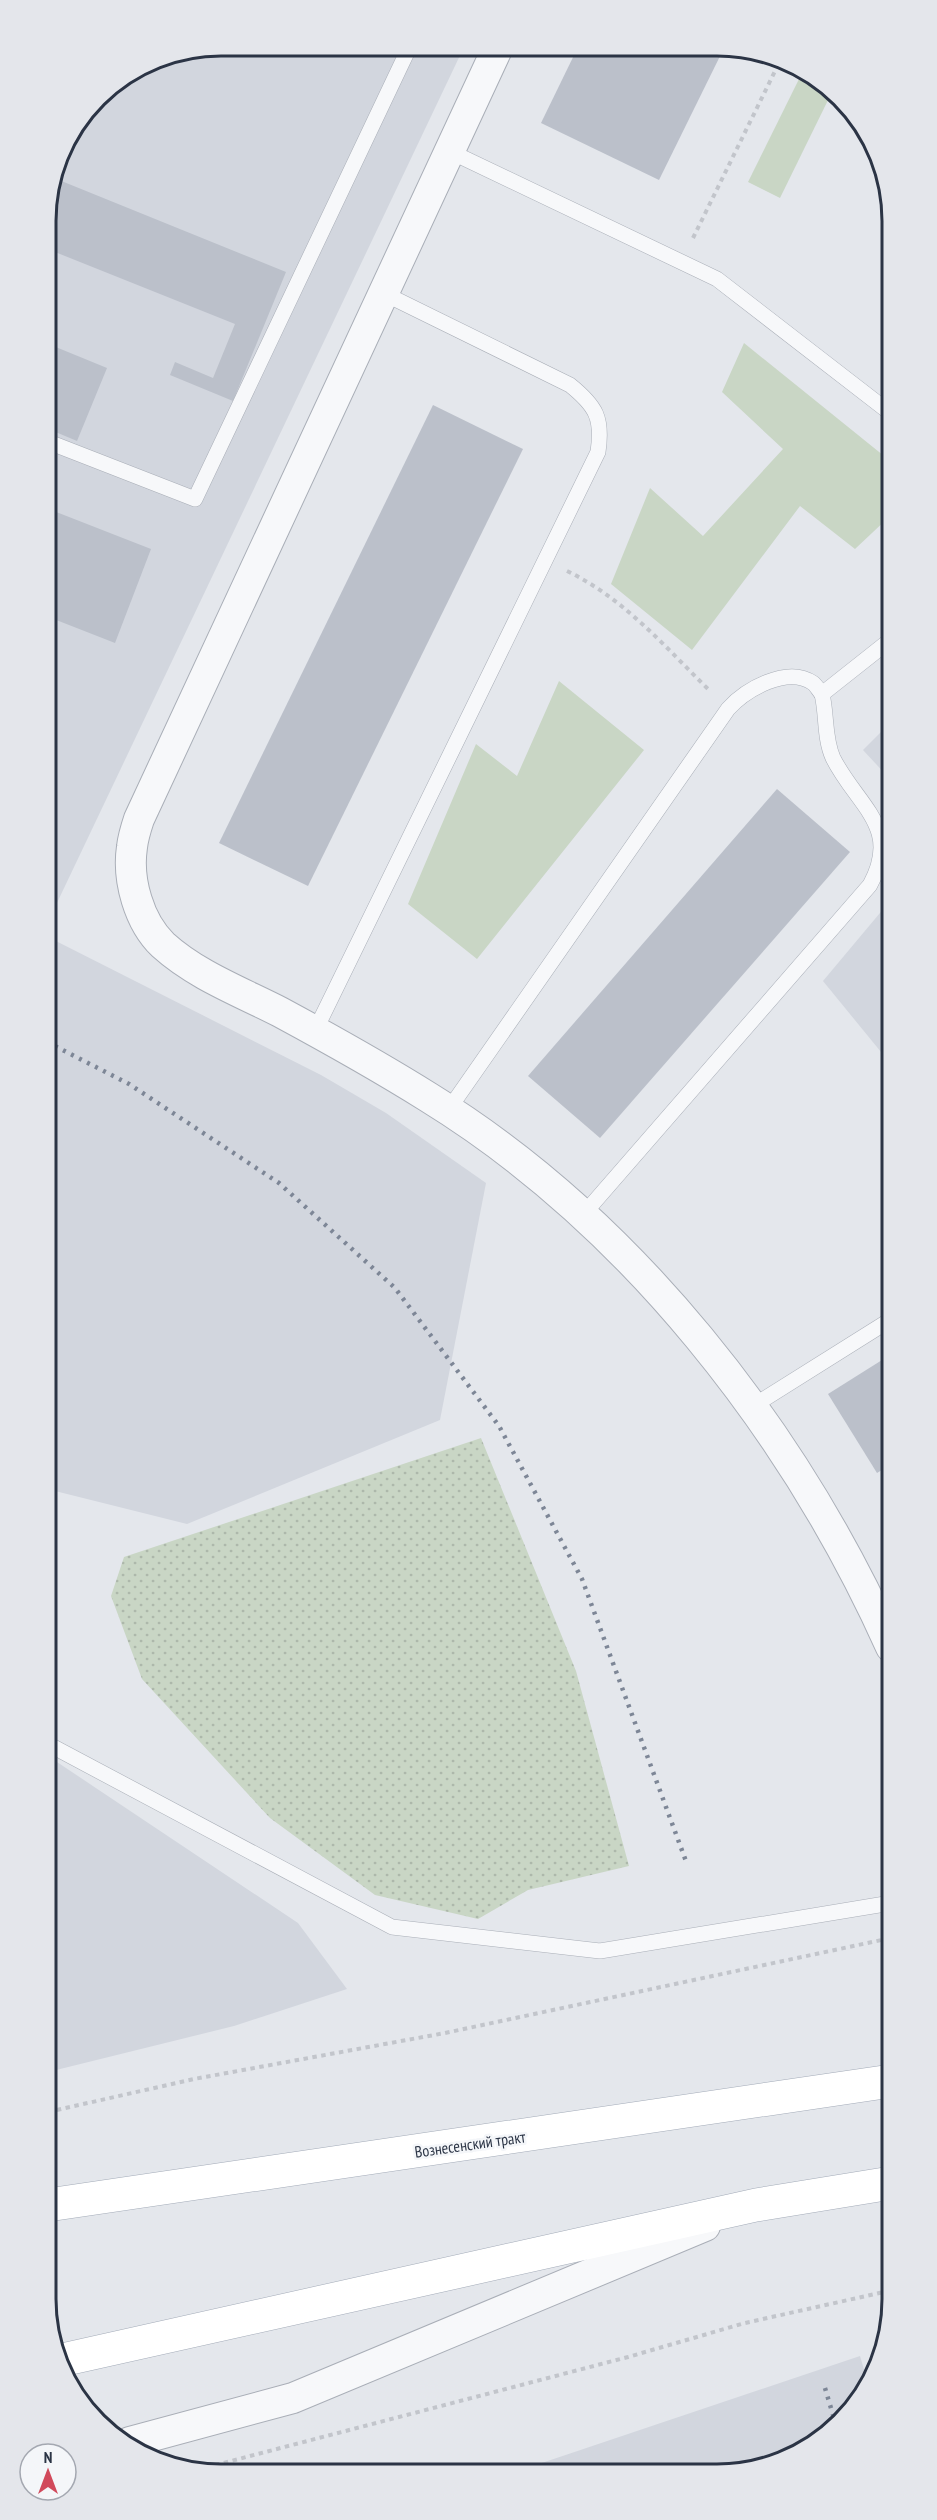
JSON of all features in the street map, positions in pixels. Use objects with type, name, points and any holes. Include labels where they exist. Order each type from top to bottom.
[{"type":"main road","name":"Вознесенский тракт","points":[[56,2204],[881,2082]]},
{"type":"main road","points":[[67,2359],[756,2205],[881,2185]]},
{"type":"street","points":[[494,56],[139,819],[131,849],[132,886],[143,918],[161,943],[193,967],[377,1065],[449,1110],[534,1173],[634,1265],[712,1354],[753,1406],[881,1602]]},
{"type":"street","points":[[136,2440],[293,2398],[756,2205]]},
{"type":"lane","points":[[56,445],[195,499],[405,56]]},
{"type":"lane","points":[[449,151],[682,261],[729,288],[882,407]]},
{"type":"lane","points":[[315,1031],[598,452],[601,431],[596,412],[589,400],[570,385],[383,293]]},
{"type":"lane","points":[[822,694],[882,647]]},
{"type":"lane","points":[[449,1110],[728,709],[747,690],[773,680],[799,678],[813,683],[822,694],[826,734],[833,756],[871,814],[882,841]]},
{"type":"lane","points":[[582,1216],[870,885],[879,868],[882,857]]},
{"type":"lane","points":[[753,1406],[881,1325]]},
{"type":"lane","points":[[56,1748],[392,1927],[600,1951],[881,1905]]},
{"type":"path","points":[[682,261],[776,67]]},
{"type":"path","points":[[545,560],[610,594],[728,709]]},
{"type":"path","points":[[56,2110],[194,2079],[445,2033],[881,1940]]},
{"type":"path","points":[[220,2464],[627,2357],[745,2323],[881,2293]]},
{"type":"shaded area","points":[[210,56],[460,56],[56,905],[56,210],[59,188],[68,157],[83,129],[104,104],[129,83],[168,64]]},
{"type":"shaded area","points":[[882,731],[882,770],[863,750]]},
{"type":"shaded area","points":[[882,911],[882,1053],[823,981]]},
{"type":"shaded area","points":[[56,941],[321,1075],[386,1113],[486,1183],[440,1420],[187,1524],[56,1491]]},
{"type":"shaded area","points":[[56,1761],[298,1923],[347,1989],[234,2026],[56,2070]]},
{"type":"shaded area","points":[[860,2356],[865,2371],[841,2408],[825,2424],[799,2442],[769,2456],[738,2463],[716,2464],[539,2464]]},
{"type":"green space","points":[[799,78],[828,100],[780,198],[748,182]]},
{"type":"green space","points":[[744,343],[882,454],[882,524],[855,549],[800,506],[692,650],[611,584],[650,488],[703,536],[783,449],[722,392]]},
{"type":"green space","points":[[559,681],[644,750],[477,959],[408,904],[476,744],[517,776]]},
{"type":"green space","points":[[481,1438],[576,1671],[629,1866],[528,1890],[478,1919],[375,1895],[270,1818],[142,1679],[111,1596],[124,1557]]},
{"type":"building","points":[[574,56],[720,56],[659,180],[541,123]]},
{"type":"building","points":[[61,181],[286,272],[233,401],[170,375],[175,362],[213,378],[235,324],[56,252],[56,210]]},
{"type":"building","points":[[56,347],[107,368],[77,441],[56,432]]},
{"type":"building","points":[[433,405],[523,449],[308,886],[219,843]]},
{"type":"building","points":[[56,512],[151,549],[115,643],[56,620]]},
{"type":"building","points":[[777,789],[850,852],[600,1138],[528,1076]]},
{"type":"building","points":[[881,1360],[881,1470],[877,1473],[828,1394]]},
{"type":"railway","points":[[56,1047],[129,1084],[279,1183],[395,1288],[499,1426],[582,1579],[687,1864]]},
{"type":"railway","points":[[825,2388],[833,2416]]}]
